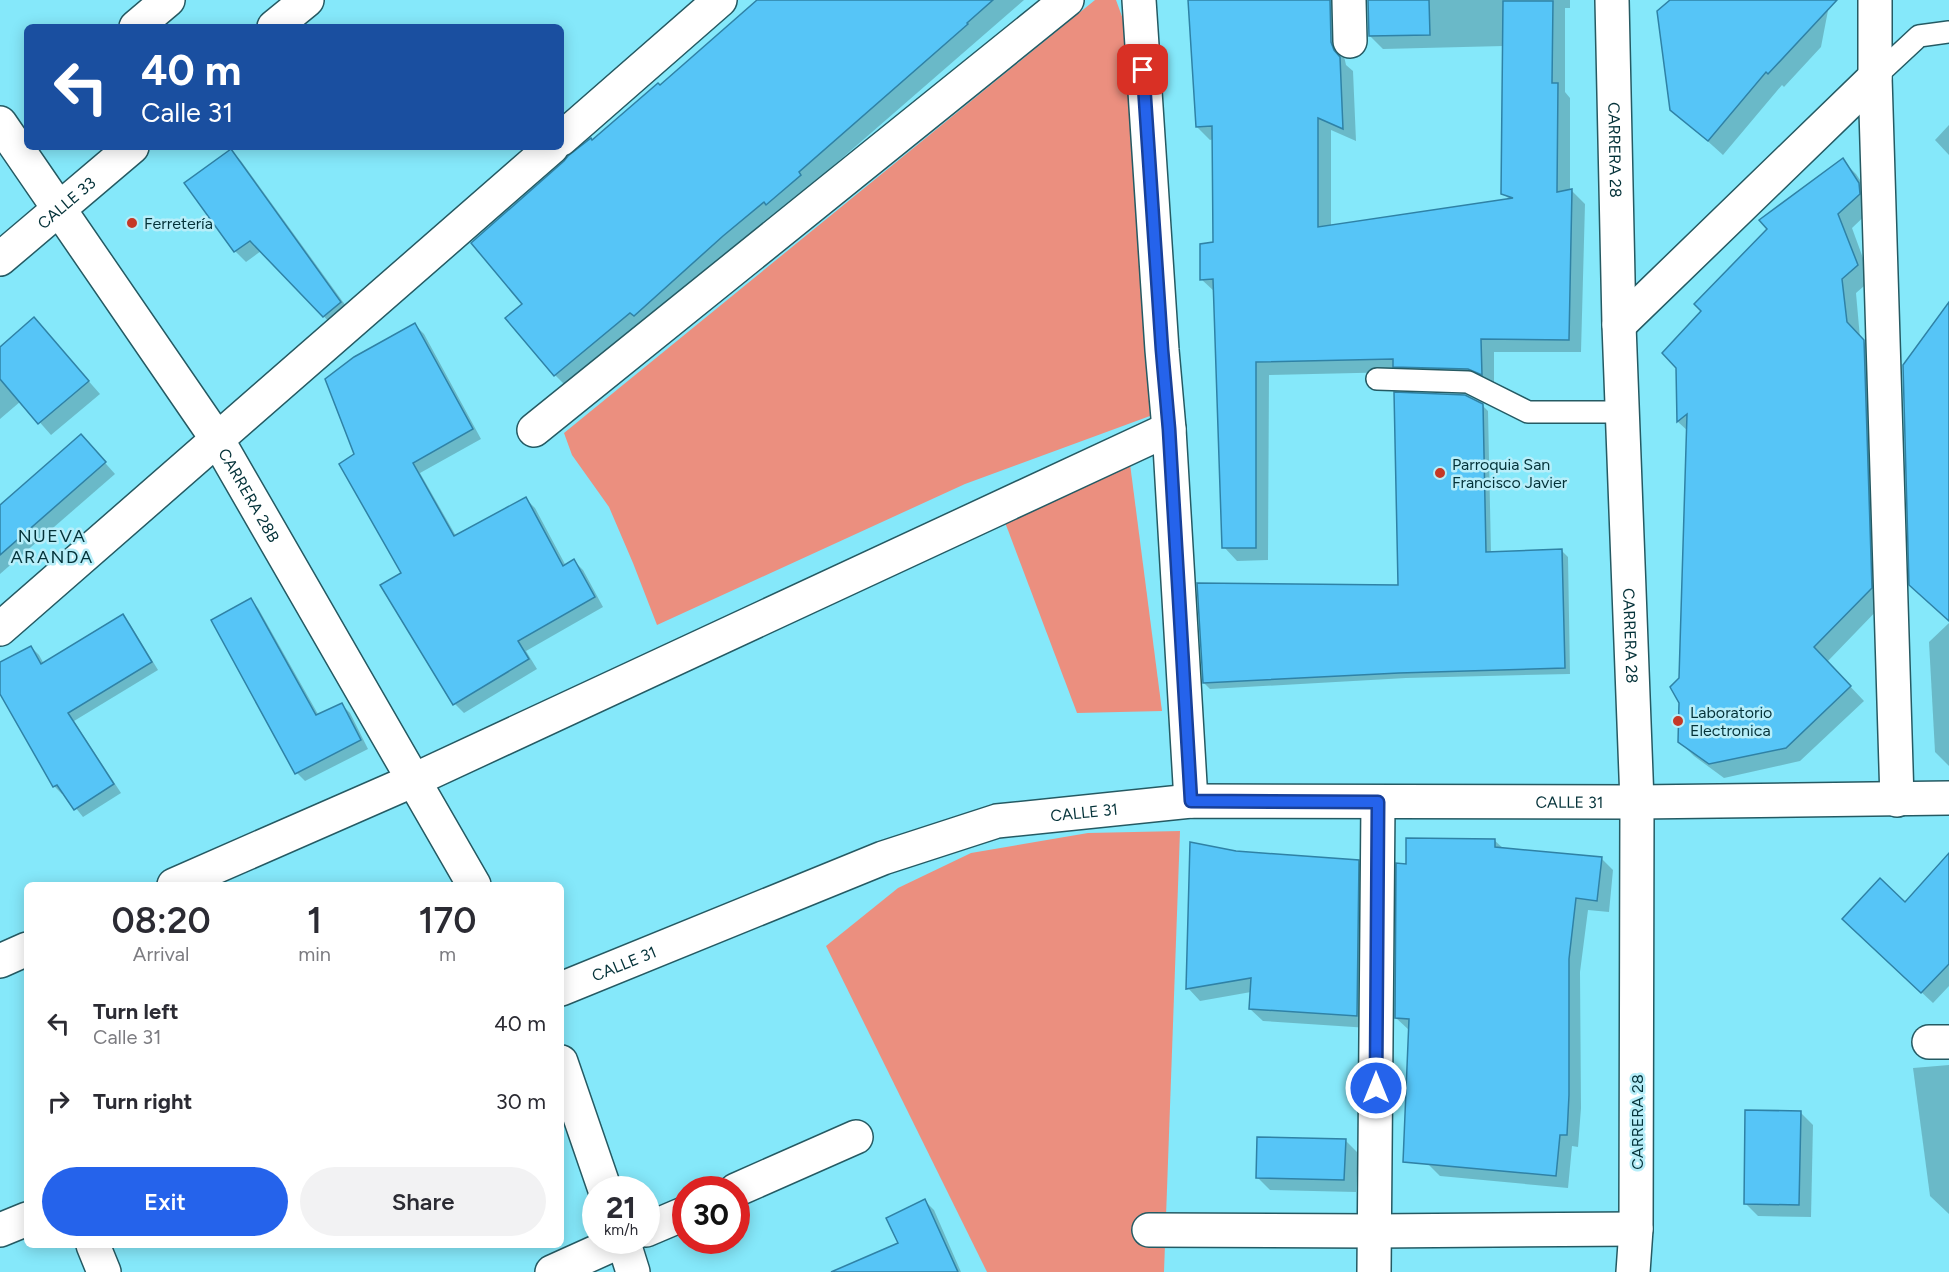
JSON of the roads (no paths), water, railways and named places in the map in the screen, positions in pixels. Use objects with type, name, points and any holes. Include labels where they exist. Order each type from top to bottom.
[{"type":"street","points":[[140,24],[168,0]]},
{"type":"street","points":[[278,24],[307,0]]},
{"type":"street","points":[[564,136],[720,0]]},
{"type":"street","points":[[534,430],[1066,0]]},
{"type":"street","points":[[1139,0],[1169,429],[1191,801]]},
{"type":"street","points":[[1349,0],[1350,41]]},
{"type":"street","name":"CARRERA 28","points":[[1612,0],[1619,325],[1637,802],[1636,1230],[1633,1272]]},
{"type":"street","points":[[1875,0],[1875,77],[1897,800]]},
{"type":"street","points":[[1619,325],[1875,77]]},
{"type":"street","name":"CARRERA 28B","points":[[9,128],[58,208],[217,439],[472,882]]},
{"type":"street","name":"CALLE 33","points":[[0,259],[128,150]]},
{"type":"street","points":[[0,629],[549,150]]},
{"type":"street","points":[[181,882],[414,780],[1169,429]]},
{"type":"street","name":"CALLE 31","points":[[564,988],[883,858],[997,821],[1191,801],[1637,802],[1949,798]]},
{"type":"street","points":[[1374,1272],[1378,802]]},
{"type":"street","points":[[0,961],[24,950]]},
{"type":"street","points":[[564,1071],[600,1176]]},
{"type":"street","points":[[750,1184],[856,1137]]},
{"type":"street","points":[[0,1230],[24,1220]]},
{"type":"street","points":[[1149,1230],[1636,1230]]},
{"type":"street","points":[[94,1248],[104,1272]]},
{"type":"street","points":[[552,1272],[592,1254]]},
{"type":"street","points":[[627,1254],[633,1272]]},
{"type":"lane","points":[[1875,77],[1919,36],[1949,32]]},
{"type":"lane","points":[[1377,379],[1468,382],[1528,412],[1623,412]]},
{"type":"place","name":"Ferretería","points":[[132,223]]},
{"type":"place","name":"Parroquia San Francisco Javier","points":[[1440,473]]},
{"type":"place","name":"Laboratorio Electronica","points":[[1678,721]]},
{"type":"district","name":"NUEVA ARANDA","points":[[52,546]]}]
